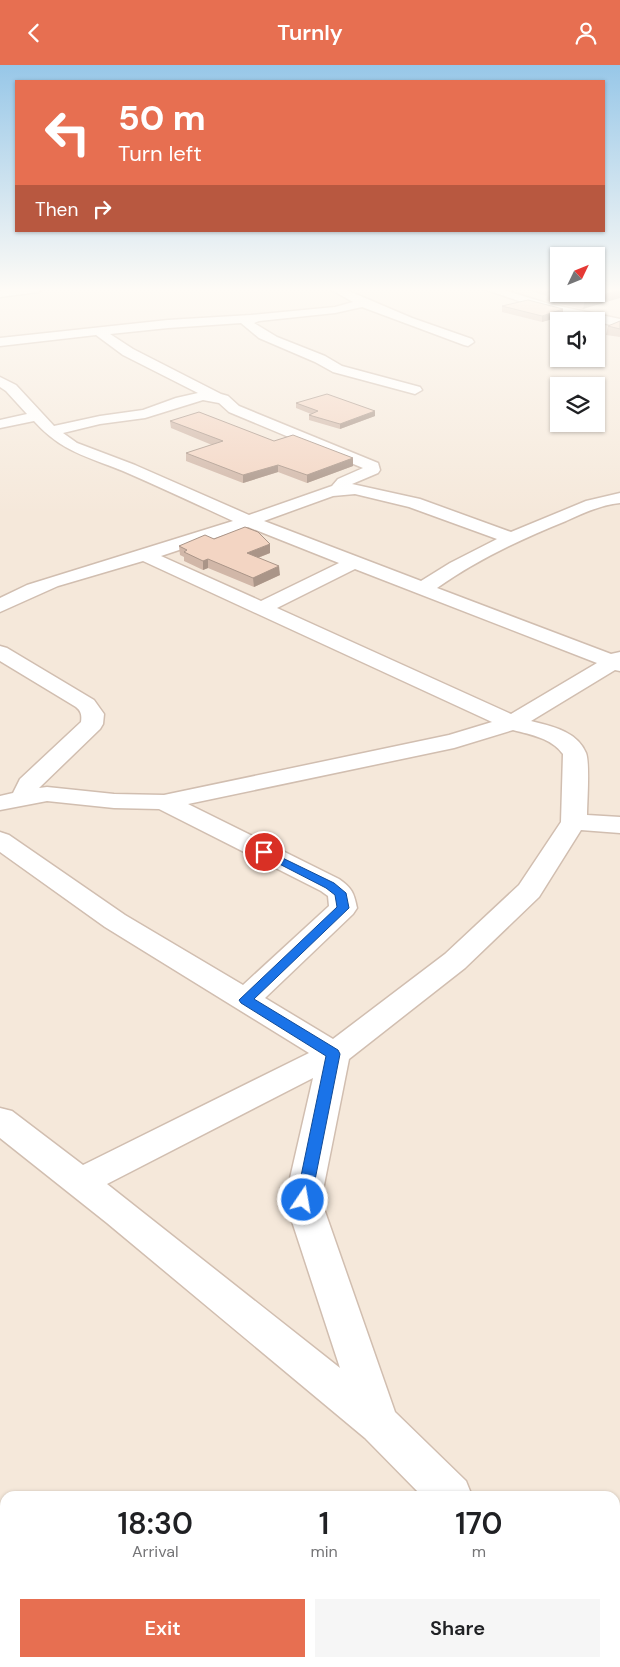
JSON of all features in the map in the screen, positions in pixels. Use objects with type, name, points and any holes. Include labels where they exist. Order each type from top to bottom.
[{"type":"street","points":[[151,364],[224,399],[234,409],[372,466],[372,470],[344,482],[340,485],[340,490]]},
{"type":"street","points":[[330,364],[340,370],[386,380],[415,390]]},
{"type":"street","points":[[0,381],[11,388],[51,431],[72,446],[129,468],[248,521],[352,563],[618,662]]},
{"type":"street","points":[[51,431],[100,420],[145,414],[190,399],[215,396]]},
{"type":"street","points":[[0,424],[36,417]]},
{"type":"street","points":[[0,606],[24,593],[80,573],[145,555],[332,491],[354,489],[414,503],[512,538]]},
{"type":"street","points":[[422,589],[452,568],[512,538],[599,502],[620,498]]},
{"type":"street","points":[[80,1182],[334,1054],[455,961],[529,891],[574,821],[575,754],[565,741],[548,732],[512,723],[145,555]]},
{"type":"street","points":[[262,608],[352,563]]},
{"type":"street","points":[[0,652],[89,705],[94,716],[92,724],[29,784],[24,798]]},
{"type":"street","points":[[0,803],[47,794],[114,801],[164,802],[454,741],[512,723],[618,662]]},
{"type":"street","points":[[164,802],[330,885],[340,893],[343,908],[245,1000]]},
{"type":"street","points":[[574,821],[620,825]]},
{"type":"street","points":[[0,840],[115,921],[334,1054]]},
{"type":"street","points":[[334,1054],[303,1200],[379,1424]]},
{"type":"street","points":[[0,1120],[80,1182],[379,1424],[446,1491]]},
{"type":"shaded area","points":[[0,364],[550,364],[550,367],[605,367],[605,364],[620,364],[620,1491],[0,1491]]},
{"type":"building","points":[[327,394],[375,411],[340,424],[309,415],[318,411],[296,403]]},
{"type":"building","points":[[199,412],[274,441],[293,435],[353,458],[307,475],[278,465],[243,475],[186,453],[223,441],[170,421]]},
{"type":"building","points":[[245,527],[258,532],[270,544],[247,553],[279,566],[253,578],[208,559],[203,561],[184,552],[187,550],[179,546],[205,535],[214,539]]},
{"type":"route","points":[[264,852],[330,885],[340,893],[343,908],[245,1000],[334,1054],[303,1200]]}]
